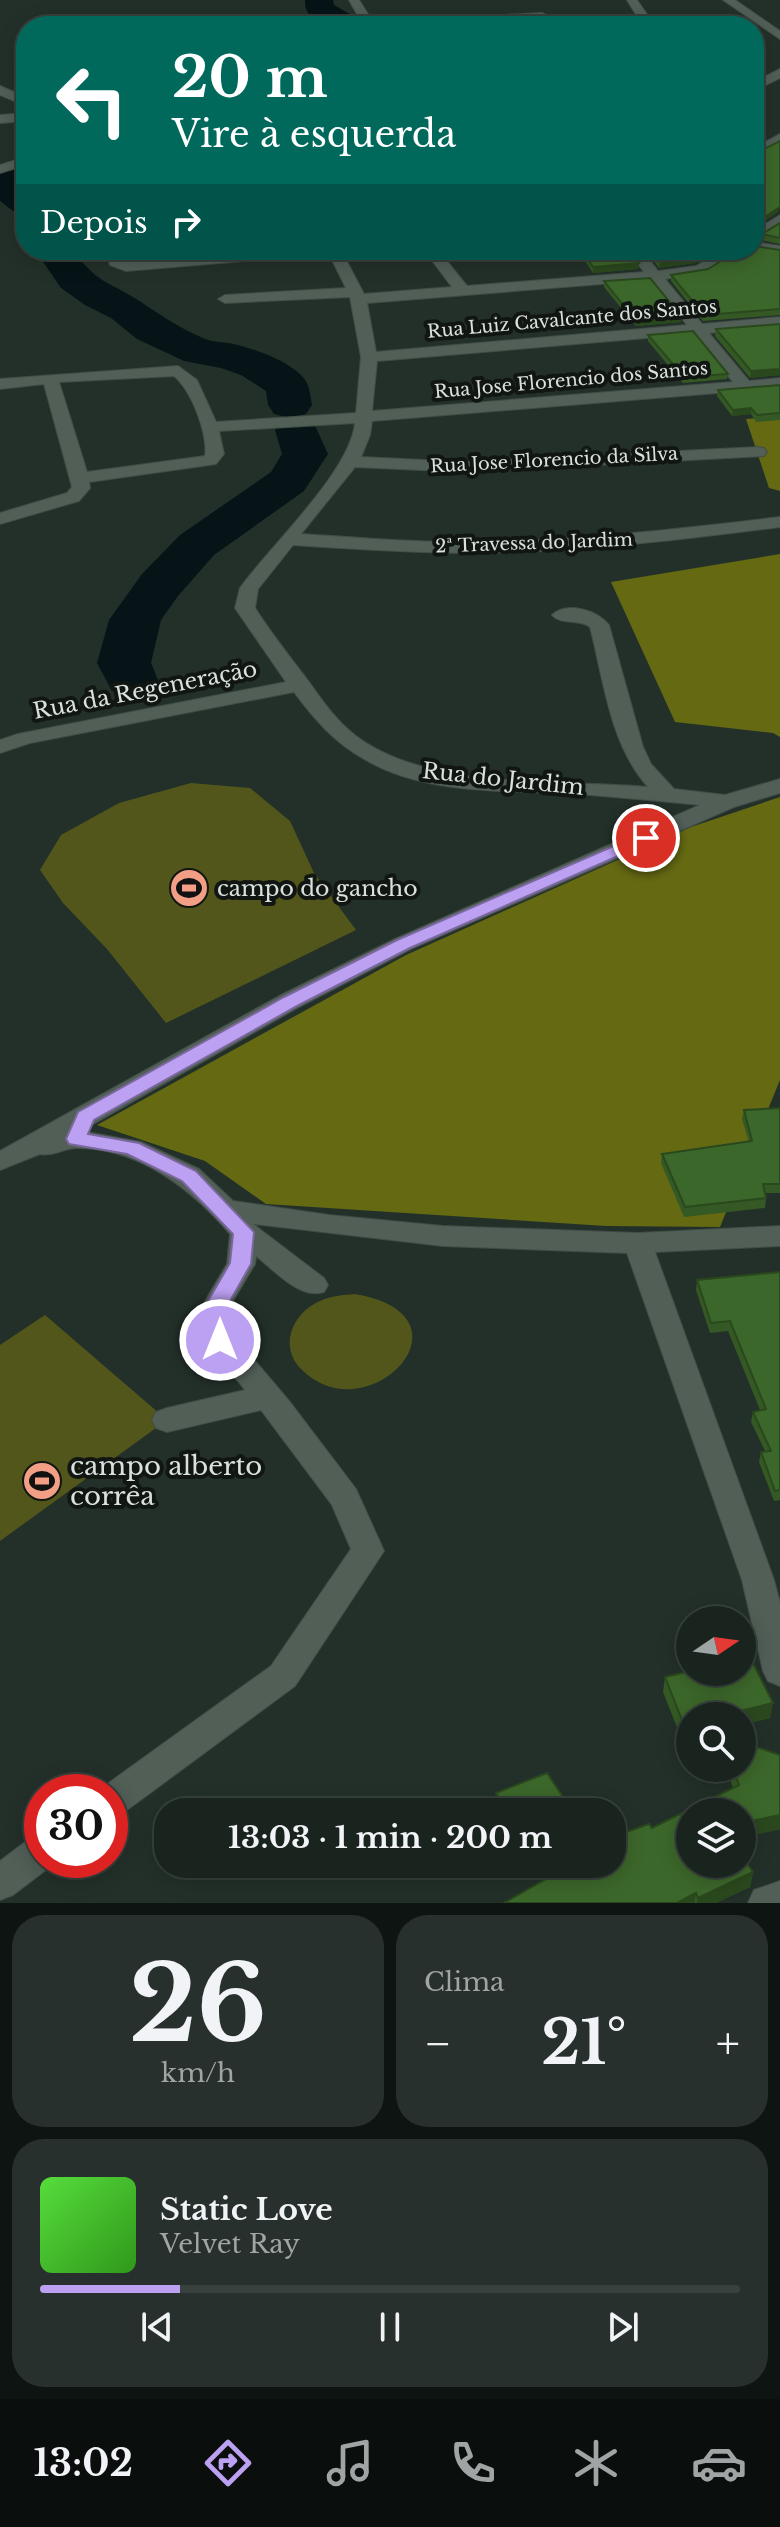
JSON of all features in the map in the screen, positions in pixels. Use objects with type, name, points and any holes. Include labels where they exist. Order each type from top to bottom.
[{"type":"street","points":[[529,0],[542,16]]},
{"type":"street","points":[[728,0],[751,16]]},
{"type":"street","points":[[114,260],[126,267],[209,260]]},
{"type":"street","name":"Rua do Jardim","points":[[339,260],[357,296],[369,357],[362,435],[350,462],[249,588],[245,608],[301,685],[348,740],[374,757],[403,768],[446,777],[726,802]]},
{"type":"street","points":[[439,260],[463,291]]},
{"type":"street","points":[[642,260],[744,385]]},
{"type":"street","points":[[225,299],[463,291],[654,275],[701,269],[717,260]]},
{"type":"street","name":"Rua Luiz Cavalcante dos Santos","points":[[369,357],[780,322]]},
{"type":"street","points":[[0,366],[4,384],[50,378],[178,371],[189,380],[210,427],[215,454],[210,460],[80,478]]},
{"type":"street","points":[[0,519],[73,497],[81,488],[50,378]]},
{"type":"street","name":"Rua Jose Florencio dos Santos","points":[[210,427],[780,383]]},
{"type":"street","name":"Rua Jose Florencio da Silva","points":[[350,462],[465,467],[758,452]]},
{"type":"street","name":"2ª Travessa do Jardim","points":[[287,539],[403,546],[489,547],[617,540],[780,522]]},
{"type":"street","points":[[562,615],[588,616],[599,625],[632,747],[641,766],[667,795]]},
{"type":"street","name":"Rua da Regeneração","points":[[0,747],[25,738],[301,685]]},
{"type":"street","name":"Rua do Jardim","points":[[81,1128],[290,1001],[403,944],[726,802],[780,786]]},
{"type":"street","points":[[12,1156],[81,1128],[132,1148],[189,1176],[234,1221],[314,1285]]},
{"type":"street","points":[[234,1221],[443,1236],[638,1243],[780,1236]]},
{"type":"street","points":[[128,1788],[283,1676],[368,1551],[345,1498],[220,1340],[219,1301],[241,1264],[234,1221]]},
{"type":"street","points":[[638,1243],[769,1578],[780,1671]]},
{"type":"street","points":[[167,1420],[268,1397]]},
{"type":"street","points":[[0,1883],[24,1865]]},
{"type":"street","points":[[767,1903],[780,1899]]},
{"type":"green space","name":"campo do gancho","points":[[191,783],[250,788],[290,821],[314,873],[356,930],[166,1023],[107,949],[63,903],[40,870],[61,835],[119,803]]},
{"type":"green space","points":[[355,1294],[392,1306],[410,1324],[411,1345],[401,1365],[381,1380],[356,1389],[328,1386],[302,1370],[295,1361],[290,1341],[292,1331],[310,1306],[328,1298]]},
{"type":"green space","name":"campo alberto corrêa","points":[[45,1315],[167,1420],[0,1541],[0,1345]]},
{"type":"shaded area","points":[[780,416],[780,491],[769,488],[746,419]]},
{"type":"shaded area","points":[[780,554],[780,737],[773,733],[675,722],[611,582]]},
{"type":"shaded area","points":[[780,797],[780,1080],[720,1227],[606,1226],[266,1204],[205,1161],[97,1125],[406,955],[691,827]]},
{"type":"building","points":[[780,141],[780,207],[764,217],[764,149]]},
{"type":"building","points":[[780,223],[780,238],[764,233]]},
{"type":"building","points":[[764,248],[780,250],[780,309],[704,315],[671,275],[708,269],[723,260],[764,260]]},
{"type":"building","points":[[588,260],[636,260],[639,263],[593,267]]},
{"type":"building","points":[[650,278],[682,317],[636,321],[604,281]]},
{"type":"building","points":[[780,324],[780,369],[751,371],[716,329]]},
{"type":"building","points":[[693,331],[728,374],[684,377],[648,335]]},
{"type":"building","points":[[780,385],[780,413],[757,415],[751,408],[733,410],[718,390]]},
{"type":"building","points":[[780,1108],[780,1184],[763,1184],[766,1198],[685,1207],[662,1154],[752,1141],[744,1110]]},
{"type":"building","points":[[780,1272],[780,1490],[775,1491],[761,1452],[771,1451],[753,1412],[766,1409],[730,1321],[711,1323],[697,1280]]},
{"type":"building","points":[[756,1669],[773,1703],[756,1707],[756,1702],[676,1702],[676,1705],[665,1677],[676,1674],[676,1686],[756,1686]]},
{"type":"building","points":[[756,1747],[780,1755],[780,1815],[756,1820],[756,1798],[713,1798],[739,1785],[738,1782],[756,1782]]},
{"type":"building","points":[[547,1773],[564,1798],[499,1798],[496,1793]]},
{"type":"building","points":[[676,1816],[676,1878],[740,1878],[698,1898],[696,1893],[677,1903],[504,1903],[548,1878],[626,1878],[626,1832],[649,1824],[652,1828]]},
{"type":"waterway","points":[[319,0],[319,9],[331,16]]},
{"type":"waterway","points":[[16,178],[7,183],[9,191],[16,196]]},
{"type":"waterway","points":[[61,260],[75,280],[99,297],[125,309],[152,330],[199,352],[229,356],[256,366],[287,385],[290,405]]},
{"type":"waterway","points":[[131,680],[124,663],[135,620],[160,585],[197,545],[288,481],[305,454],[297,430]]},
{"type":"place","name":"campo do gancho","points":[[189,888]]},
{"type":"place","name":"campo alberto corrêa","points":[[42,1481]]},
{"type":"route","points":[[220,1340],[219,1301],[241,1264],[244,1232],[189,1176],[132,1148],[76,1139],[85,1116],[290,1001],[403,944],[646,838]]}]
